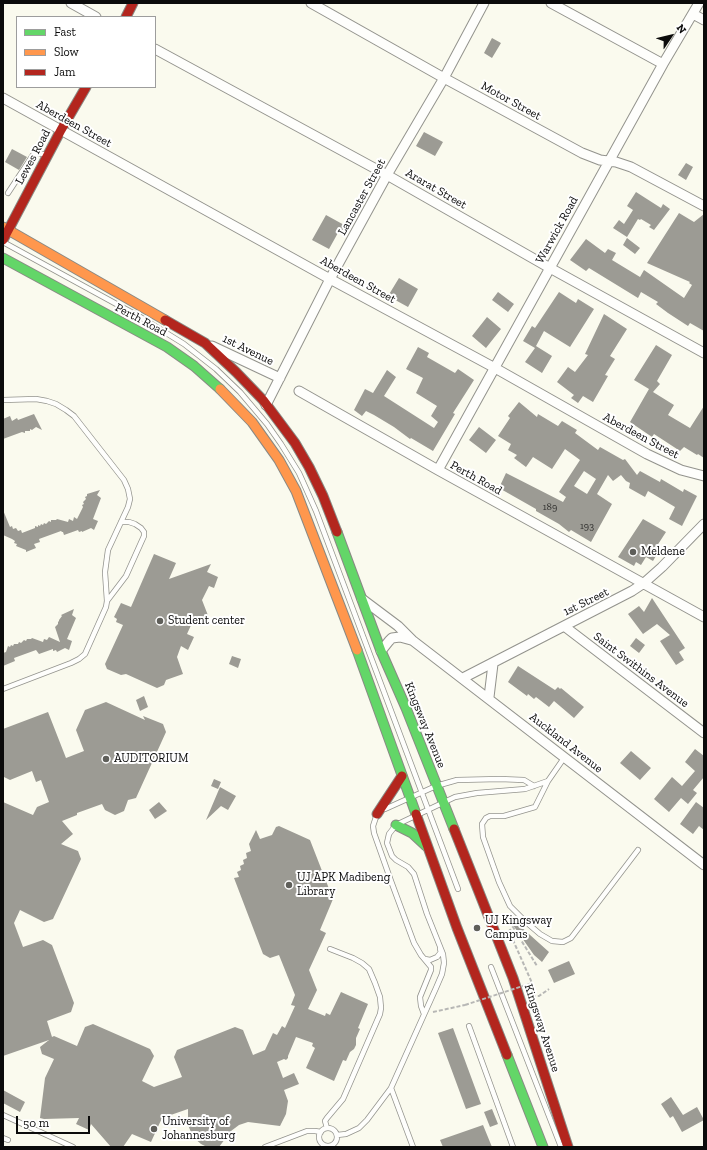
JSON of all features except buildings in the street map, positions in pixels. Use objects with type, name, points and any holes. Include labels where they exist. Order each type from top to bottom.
[{"type":"main road","points":[[126,16],[133,3]]},
{"type":"main road","name":"Lewes Road","points":[[3,241],[6,228],[85,88]]},
{"type":"main road","name":"Perth Road","points":[[6,228],[206,342]]},
{"type":"main road","name":"Perth Road","points":[[3,258],[167,347],[211,380],[252,422],[289,477],[304,510],[354,642],[402,776]]},
{"type":"main road","name":"Kingsway Avenue","points":[[206,342],[266,405],[295,443],[323,496],[381,651],[406,708],[514,978],[568,1147]]},
{"type":"main road","points":[[402,776],[458,928],[543,1147]]},
{"type":"main road","points":[[377,814],[402,776]]},
{"type":"main road","points":[[396,825],[412,833],[428,847]]},
{"type":"street","points":[[71,3],[94,16]]},
{"type":"street","name":"Motor Street","points":[[311,3],[444,78],[582,153],[600,160],[622,163],[704,206]]},
{"type":"street","name":"Lancaster Street","points":[[266,405],[330,279],[387,174],[444,78],[484,3]]},
{"type":"street","points":[[551,3],[663,64]]},
{"type":"street","name":"Warwick Road","points":[[438,470],[663,64],[699,3]]},
{"type":"street","points":[[693,14],[704,20]]},
{"type":"street","name":"Ararat Street","points":[[156,51],[387,174],[550,268],[704,353]]},
{"type":"street","name":"Aberdeen Street","points":[[3,98],[330,279],[495,368],[647,454],[677,468],[704,476]]},
{"type":"street","name":"1st Avenue","points":[[206,342],[280,378]]},
{"type":"street","name":"Perth Road","points":[[299,391],[438,470],[644,583]]},
{"type":"street","name":"1st Street","points":[[462,678],[620,598],[644,583],[662,567],[704,524]]},
{"type":"street","points":[[644,583],[704,617]]},
{"type":"street","name":"Auckland Avenue","points":[[362,599],[398,626],[412,640],[704,865]]},
{"type":"street","name":"Saint Swithins Avenue","points":[[564,626],[704,733]]},
{"type":"street","points":[[381,651],[392,638],[400,637],[412,640]]},
{"type":"street","points":[[489,698],[492,664]]},
{"type":"lane","points":[[8,193],[33,155],[38,152],[48,155]]},
{"type":"lane","points":[[3,241],[142,318],[184,344],[221,374],[240,392],[267,424],[299,473],[316,511],[458,889]]},
{"type":"lane","points":[[3,400],[36,399],[47,401],[56,404],[74,416],[124,480],[130,499],[108,550],[105,572],[106,607],[89,647],[79,659],[3,688]]},
{"type":"lane","points":[[107,601],[126,576],[144,536],[144,532],[141,528],[135,524],[121,522]]},
{"type":"lane","points":[[564,758],[548,781],[535,807],[504,816],[490,816],[484,821],[482,827],[483,837],[499,882],[510,906],[540,934],[552,941],[558,942],[571,938],[638,850]]},
{"type":"lane","points":[[424,1014],[420,997],[431,970],[430,964],[417,950],[376,840],[374,826],[377,814],[422,792],[456,780],[524,780],[534,786]]},
{"type":"lane","points":[[337,1135],[346,1134],[359,1128],[392,1088],[442,974],[444,963],[443,954],[427,914],[414,874],[408,867],[396,860],[390,850],[387,839],[389,834],[396,825],[455,797],[501,790],[518,790],[548,781]]},
{"type":"lane","points":[[425,959],[430,960],[437,958],[441,952],[440,946]]},
{"type":"lane","points":[[327,1128],[327,1118],[346,1093],[380,1014],[381,1004],[372,974],[366,966],[353,958],[330,948]]},
{"type":"lane","points":[[490,967],[561,1147]]},
{"type":"lane","points":[[469,1026],[513,1147]]},
{"type":"lane","points":[[392,1088],[412,1147]]},
{"type":"lane","points":[[3,1115],[73,1147]]},
{"type":"lane","points":[[265,1147],[307,1131],[321,1132],[327,1128],[333,1129],[337,1135],[336,1141],[329,1146],[320,1147]]},
{"type":"lane","points":[[321,1132],[320,1139],[329,1146]]},
{"type":"path","points":[[424,1014],[466,1005],[532,983],[509,931],[513,927],[537,966]]},
{"type":"path","points":[[526,985],[532,992],[539,996],[549,988]]},
{"type":"traffic: fast","points":[[3,258],[167,347],[194,366],[220,389]]},
{"type":"traffic: fast","points":[[337,532],[381,651],[406,708],[454,829]]},
{"type":"traffic: fast","points":[[357,650],[416,814]]},
{"type":"traffic: fast","points":[[396,825],[412,833],[426,846]]},
{"type":"traffic: fast","points":[[507,1055],[543,1147]]},
{"type":"traffic: slow","points":[[3,227],[165,320]]},
{"type":"traffic: slow","points":[[220,389],[252,422],[279,460],[296,491],[357,650]]},
{"type":"traffic: jam","points":[[126,16],[133,3]]},
{"type":"traffic: jam","points":[[3,240],[61,130],[85,88]]},
{"type":"traffic: jam","points":[[165,320],[205,343],[263,400],[295,443],[309,467],[323,496],[337,532]]},
{"type":"traffic: jam","points":[[377,814],[402,776]]},
{"type":"traffic: jam","points":[[416,814],[457,928],[507,1055]]},
{"type":"traffic: jam","points":[[454,829],[513,978],[568,1147]]},
{"type":"place","name":"Meldene","points":[[633,552]]},
{"type":"place","name":"Student center","points":[[160,621]]},
{"type":"place","name":"AUDITORIUM","points":[[106,759]]},
{"type":"place","name":"UJ APK Madibeng Library","points":[[289,885]]},
{"type":"place","name":"UJ Kingsway Campus","points":[[477,928]]},
{"type":"place","name":"University of Johannesburg","points":[[154,1129]]}]
